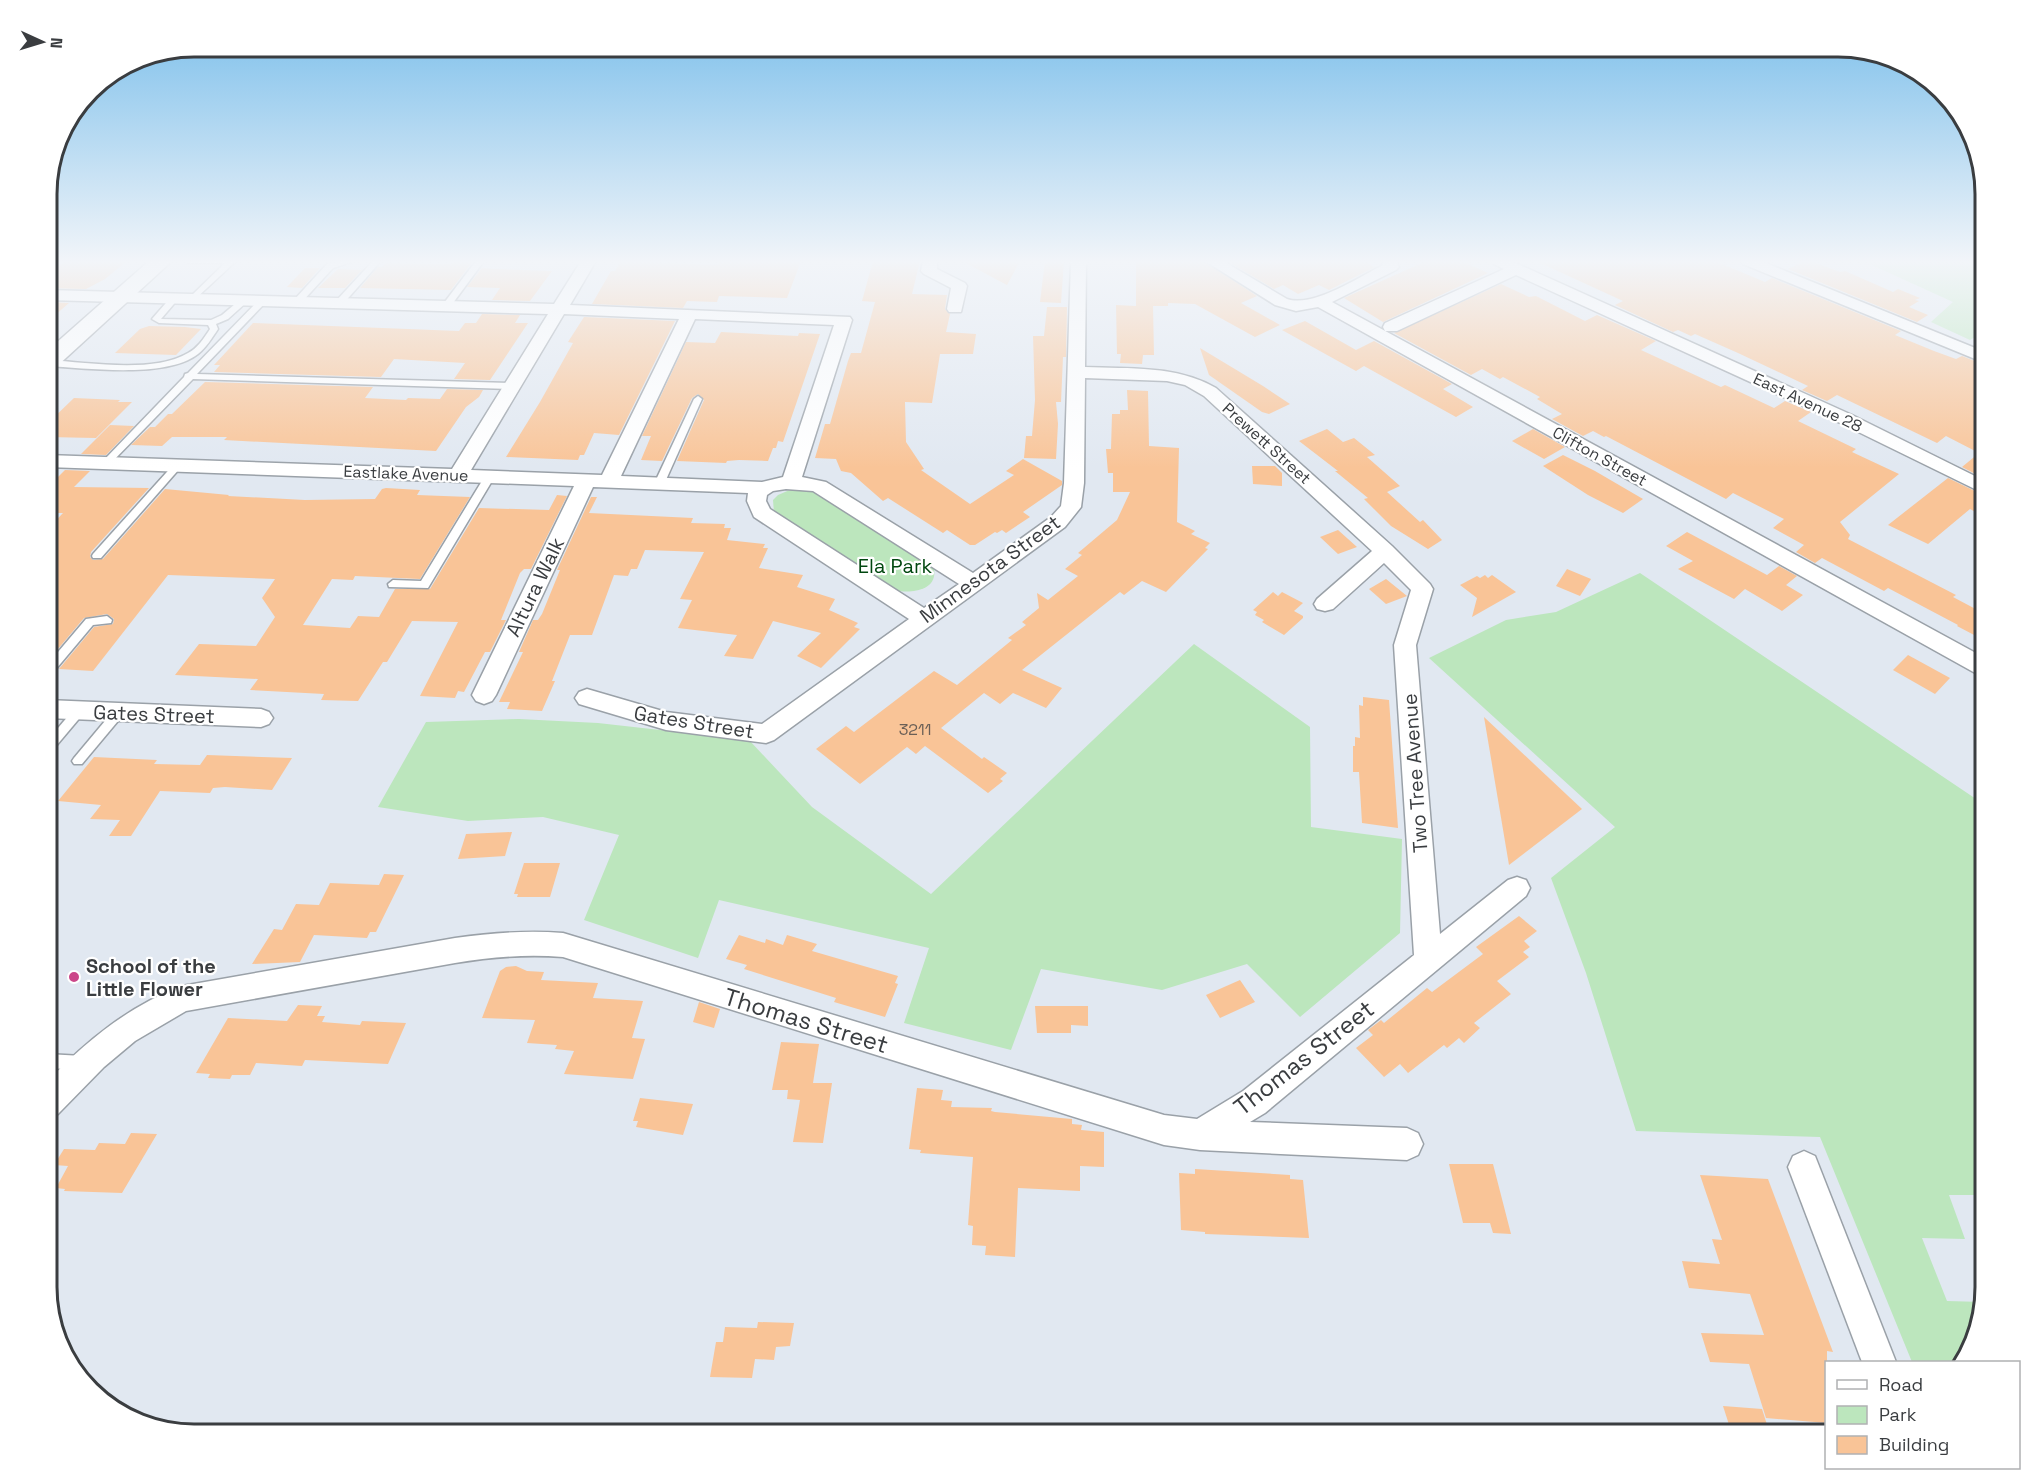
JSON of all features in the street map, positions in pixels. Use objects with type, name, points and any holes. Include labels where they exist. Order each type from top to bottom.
[{"type":"main road","points":[[57,354],[84,330]]},
{"type":"street","points":[[458,475],[546,330]]},
{"type":"street","points":[[609,480],[682,330]]},
{"type":"street","points":[[791,481],[841,330]]},
{"type":"street","name":"Minnesota Street","points":[[766,734],[1058,522],[1071,507],[1078,330]]},
{"type":"street","name":"Clifton Street","points":[[1372,330],[1975,662]]},
{"type":"street","name":"East Avenue 28","points":[[1650,330],[1846,419],[1975,483]]},
{"type":"street","points":[[1918,330],[1975,354]]},
{"type":"street","name":"Prewett Street","points":[[1077,372],[1167,376],[1191,381],[1210,392],[1384,551],[1422,589]]},
{"type":"street","name":"Eastlake Avenue","points":[[57,461],[587,479],[765,488],[776,483],[791,481],[819,486],[973,583]]},
{"type":"street","name":"Altura Walk","points":[[484,695],[587,479]]},
{"type":"street","points":[[765,488],[758,496],[757,507],[761,513],[924,618]]},
{"type":"street","points":[[1325,604],[1384,551]]},
{"type":"street","name":"Two Tree Avenue","points":[[1422,589],[1405,645],[1428,959]]},
{"type":"street","name":"Gates Street","points":[[587,698],[666,721],[766,734]]},
{"type":"street","name":"Gates Street","points":[[57,710],[261,718]]},
{"type":"street","name":"Thomas Street","points":[[57,1093],[125,1029],[151,1012],[182,999],[429,955],[510,943],[541,942],[563,945],[1164,1130],[1200,1135],[1254,1102],[1517,888]]},
{"type":"street","points":[[1200,1135],[1407,1144]]},
{"type":"street","points":[[1804,1167],[1879,1361]]},
{"type":"lane","points":[[57,363],[149,366],[178,361],[200,348],[213,330]]},
{"type":"lane","points":[[106,463],[234,330]]},
{"type":"lane","points":[[188,376],[512,386]]},
{"type":"lane","points":[[660,482],[698,399]]},
{"type":"lane","points":[[97,556],[178,465]]},
{"type":"lane","points":[[393,584],[424,585],[490,476]]},
{"type":"lane","points":[[57,660],[90,622],[107,620]]},
{"type":"lane","points":[[57,737],[79,711]]},
{"type":"lane","points":[[78,761],[119,712]]},
{"type":"lane","points":[[57,1062],[87,1063]]},
{"type":"green space","points":[[1949,330],[1975,330],[1975,337],[1970,340]]},
{"type":"green space","name":"Ela Park","points":[[792,489],[812,491],[929,563],[934,569],[932,582],[914,591],[894,590],[774,513],[773,500],[778,495]]},
{"type":"green space","points":[[1640,573],[1975,798],[1975,1195],[1949,1195],[1965,1239],[1922,1238],[1947,1301],[1974,1302],[1965,1340],[1954,1361],[1912,1361],[1820,1137],[1636,1131],[1586,973],[1551,878],[1615,827],[1429,658],[1506,620],[1556,612]]},
{"type":"green space","points":[[1194,644],[1310,727],[1311,827],[1402,839],[1400,933],[1300,1017],[1247,964],[1162,990],[1041,969],[1011,1050],[904,1023],[929,948],[719,900],[698,958],[584,920],[619,835],[543,817],[468,821],[378,807],[426,722],[519,719],[598,723],[749,740],[812,807],[931,894]]},
{"type":"building","points":[[139,330],[200,330],[176,355],[115,353]]},
{"type":"building","points":[[246,330],[523,330],[490,380],[454,379],[465,363],[394,359],[381,377],[214,372],[220,365],[214,365]]},
{"type":"building","points":[[576,330],[671,330],[619,435],[594,433],[584,455],[580,455],[578,460],[506,457],[573,343],[568,342]]},
{"type":"building","points":[[867,330],[946,330],[946,332],[976,334],[973,354],[940,354],[932,403],[905,402],[906,442],[924,469],[921,470],[970,504],[1014,475],[1006,471],[1023,459],[1062,481],[1062,485],[1023,512],[1030,517],[1006,533],[1002,530],[995,532],[975,545],[970,545],[947,530],[943,533],[888,498],[883,501],[851,473],[841,471],[836,459],[815,458],[825,424],[830,424],[851,353],[861,353]]},
{"type":"building","points":[[1045,330],[1067,330],[1061,402],[1056,402],[1058,424],[1056,459],[1024,458],[1026,436],[1032,436],[1035,400],[1033,336],[1044,336]]},
{"type":"building","points":[[1117,330],[1153,330],[1154,355],[1143,355],[1142,364],[1120,363],[1121,354],[1117,354]]},
{"type":"building","points":[[1242,330],[1269,330],[1255,337]]},
{"type":"building","points":[[1282,330],[1321,330],[1356,350],[1374,341],[1452,384],[1443,389],[1473,407],[1456,417],[1364,366],[1356,371]]},
{"type":"building","points":[[1400,330],[1631,330],[1656,341],[1641,350],[1721,387],[1725,385],[1774,408],[1785,401],[1811,412],[1798,421],[1856,449],[1852,452],[1899,474],[1840,522],[1850,535],[1848,539],[1956,595],[1953,597],[1975,609],[1975,635],[1888,588],[1884,591],[1822,558],[1815,563],[1796,552],[1804,545],[1773,528],[1784,519],[1733,493],[1726,499],[1606,436],[1593,431],[1583,436],[1552,419],[1562,414],[1537,399],[1540,397],[1503,377],[1500,379],[1482,369],[1471,375],[1394,333]]},
{"type":"building","points":[[1678,330],[1899,330],[1901,331],[1895,335],[1956,359],[1962,356],[1975,361],[1975,451],[1946,436],[1937,443],[1837,395],[1827,401],[1802,390],[1808,386],[1695,334],[1691,336]]},
{"type":"building","points":[[721,332],[798,336],[799,333],[820,334],[783,442],[778,441],[768,461],[739,460],[726,463],[677,461],[704,400],[698,394],[692,398],[662,461],[641,460],[651,436],[642,436],[686,342],[715,343]]},
{"type":"building","points":[[1200,348],[1290,404],[1269,414],[1262,412],[1209,375]]},
{"type":"building","points":[[205,382],[373,387],[365,398],[406,400],[408,398],[440,399],[447,389],[483,390],[479,397],[466,407],[436,451],[224,440],[227,437],[172,437],[162,446],[131,445],[150,427],[155,427],[168,414],[172,414]]},
{"type":"building","points":[[1127,390],[1148,391],[1149,446],[1179,448],[1177,522],[1195,531],[1191,534],[1210,543],[1205,548],[1208,549],[1166,592],[1142,581],[1124,595],[1120,592],[1022,670],[1062,688],[1046,708],[1013,693],[1000,704],[984,693],[941,728],[982,759],[984,757],[1007,773],[1000,779],[1003,781],[988,793],[925,746],[916,754],[907,747],[860,784],[816,749],[846,726],[854,732],[934,671],[957,685],[1012,640],[1008,638],[1026,625],[1022,622],[1039,608],[1037,593],[1048,600],[1078,576],[1065,569],[1082,555],[1078,553],[1117,520],[1130,492],[1113,492],[1113,473],[1108,473],[1106,449],[1111,449],[1112,414],[1120,414],[1120,410],[1128,410]]},
{"type":"building","points":[[74,398],[132,402],[96,438],[57,437],[57,414]]},
{"type":"building","points":[[110,425],[134,426],[106,455],[81,454]]},
{"type":"building","points":[[1327,429],[1343,442],[1354,438],[1375,455],[1367,457],[1400,486],[1387,492],[1420,522],[1423,520],[1442,540],[1428,549],[1391,526],[1364,499],[1368,498],[1299,441]]},
{"type":"building","points":[[1533,429],[1565,447],[1544,459],[1512,441]]},
{"type":"building","points":[[1563,455],[1643,499],[1623,513],[1588,495],[1543,466]]},
{"type":"building","points":[[1975,456],[1975,474],[1962,467]]},
{"type":"building","points":[[1252,466],[1275,466],[1282,473],[1282,486],[1253,484]]},
{"type":"building","points":[[65,470],[90,471],[74,487],[149,488],[91,552],[90,557],[93,560],[103,559],[165,489],[228,496],[305,500],[375,499],[382,489],[386,488],[420,490],[417,495],[470,497],[420,579],[355,576],[353,580],[332,579],[303,625],[350,628],[358,616],[379,617],[395,589],[430,589],[479,508],[549,510],[557,495],[567,496],[531,569],[524,569],[520,573],[501,620],[506,620],[490,652],[485,652],[464,692],[458,691],[455,698],[420,696],[458,622],[412,621],[387,662],[383,662],[358,701],[321,700],[324,694],[250,690],[258,679],[175,675],[199,644],[256,646],[275,617],[262,598],[275,579],[168,575],[93,671],[59,669],[94,627],[113,624],[114,619],[107,614],[84,618],[57,650],[57,519],[63,513],[57,513],[57,478]]},
{"type":"building","points":[[1948,478],[1975,491],[1975,512],[1970,509],[1928,544],[1888,525]]},
{"type":"building","points":[[591,497],[597,497],[589,513],[693,518],[691,523],[725,524],[724,528],[731,528],[727,540],[765,544],[763,548],[768,548],[759,568],[803,575],[797,587],[835,599],[829,610],[858,623],[854,627],[860,629],[821,668],[797,656],[821,633],[773,621],[753,659],[724,656],[737,635],[678,628],[692,600],[680,599],[704,552],[645,550],[637,569],[631,569],[628,576],[614,575],[592,635],[570,635],[552,681],[555,681],[542,711],[507,709],[510,702],[499,702],[523,652],[519,652],[533,620],[538,620],[542,614],[560,570],[557,570]]},
{"type":"building","points":[[1338,530],[1357,547],[1338,554],[1320,537]]},
{"type":"building","points":[[1687,532],[1767,575],[1779,566],[1797,576],[1786,585],[1803,595],[1782,611],[1745,589],[1734,599],[1678,569],[1693,561],[1666,546]]},
{"type":"building","points":[[1567,569],[1591,579],[1580,596],[1556,586]]},
{"type":"building","points":[[1485,575],[1488,578],[1492,575],[1516,592],[1472,617],[1477,598],[1460,585],[1477,576],[1480,578]]},
{"type":"building","points":[[1386,579],[1407,596],[1386,604],[1369,589]]},
{"type":"building","points":[[1273,592],[1278,596],[1282,592],[1303,603],[1294,611],[1303,618],[1284,635],[1262,622],[1264,620],[1255,615],[1257,612],[1253,610]]},
{"type":"building","points":[[1908,655],[1950,678],[1935,694],[1893,670]]},
{"type":"building","points":[[1363,697],[1389,700],[1398,828],[1362,823],[1359,772],[1353,772],[1353,746],[1355,746],[1355,737],[1360,738],[1359,705],[1363,706]]},
{"type":"building","points":[[1484,717],[1582,809],[1509,865]]},
{"type":"building","points":[[207,755],[292,758],[272,790],[225,787],[213,788],[210,793],[160,791],[131,836],[109,836],[120,820],[90,819],[101,805],[58,801],[94,757],[157,760],[154,764],[200,765]]},
{"type":"building","points":[[512,832],[505,856],[458,859],[466,834]]},
{"type":"building","points":[[524,863],[560,863],[550,897],[517,897],[518,894],[514,894]]},
{"type":"building","points":[[384,874],[404,875],[376,932],[370,932],[367,938],[314,935],[300,962],[252,964],[274,929],[282,930],[296,904],[319,905],[330,883],[379,885]]},
{"type":"building","points":[[1519,916],[1537,931],[1524,941],[1530,947],[1523,952],[1529,957],[1497,981],[1511,994],[1474,1023],[1480,1028],[1464,1043],[1459,1038],[1447,1048],[1444,1045],[1408,1073],[1400,1064],[1384,1077],[1356,1048],[1373,1035],[1368,1030],[1381,1020],[1384,1023],[1427,988],[1432,992],[1483,954],[1476,947]]},
{"type":"building","points":[[739,935],[765,943],[766,939],[783,945],[787,935],[817,944],[812,951],[898,976],[895,983],[898,984],[885,1017],[834,1002],[836,998],[744,969],[747,965],[726,959]]},
{"type":"building","points":[[516,966],[527,971],[544,972],[541,980],[598,983],[593,998],[643,1001],[632,1038],[645,1039],[633,1079],[564,1074],[574,1051],[555,1049],[557,1045],[527,1043],[535,1020],[482,1018],[500,971],[506,967]]},
{"type":"building","points":[[1240,980],[1255,1002],[1220,1018],[1206,995]]},
{"type":"building","points":[[699,1002],[720,1009],[714,1028],[693,1022]]},
{"type":"building","points":[[298,1005],[322,1006],[317,1016],[325,1016],[322,1022],[360,1025],[362,1021],[406,1023],[388,1064],[305,1060],[302,1066],[256,1063],[250,1075],[232,1075],[230,1079],[208,1078],[210,1074],[196,1073],[228,1018],[287,1021]]},
{"type":"building","points":[[1035,1006],[1088,1006],[1088,1026],[1071,1025],[1071,1033],[1037,1033]]},
{"type":"building","points":[[781,1042],[819,1044],[813,1083],[832,1083],[823,1143],[793,1142],[800,1100],[787,1099],[788,1090],[772,1090]]},
{"type":"building","points":[[917,1088],[943,1090],[941,1100],[952,1101],[951,1107],[992,1108],[991,1111],[995,1112],[1072,1119],[1072,1124],[1082,1125],[1081,1130],[1104,1132],[1104,1167],[1080,1166],[1080,1191],[1018,1188],[1015,1257],[985,1255],[986,1246],[972,1245],[973,1226],[968,1225],[973,1157],[920,1153],[921,1150],[909,1149]]},
{"type":"building","points":[[640,1098],[693,1104],[683,1135],[636,1127],[638,1121],[633,1121]]},
{"type":"building","points":[[131,1133],[157,1134],[122,1193],[64,1191],[65,1189],[57,1188],[68,1166],[57,1165],[57,1160],[64,1149],[95,1150],[99,1143],[125,1144]]},
{"type":"building","points":[[1449,1164],[1493,1164],[1511,1234],[1493,1233],[1490,1223],[1463,1223]]},
{"type":"building","points":[[1195,1169],[1290,1175],[1290,1179],[1303,1180],[1309,1238],[1205,1234],[1205,1232],[1181,1230],[1179,1173],[1195,1174]]},
{"type":"building","points":[[1700,1175],[1768,1179],[1833,1352],[1827,1351],[1827,1361],[1825,1361],[1825,1423],[1766,1418],[1749,1364],[1710,1362],[1701,1333],[1764,1335],[1750,1294],[1689,1288],[1682,1261],[1720,1264],[1712,1239],[1722,1240]]},
{"type":"building","points":[[758,1322],[794,1323],[790,1346],[776,1347],[774,1360],[755,1359],[752,1378],[710,1377],[716,1342],[723,1342],[725,1327],[757,1328]]},
{"type":"building","points":[[1723,1406],[1762,1409],[1767,1424],[1729,1424]]},
{"type":"place","name":"School of the Little Flower","points":[[74,977]]}]
